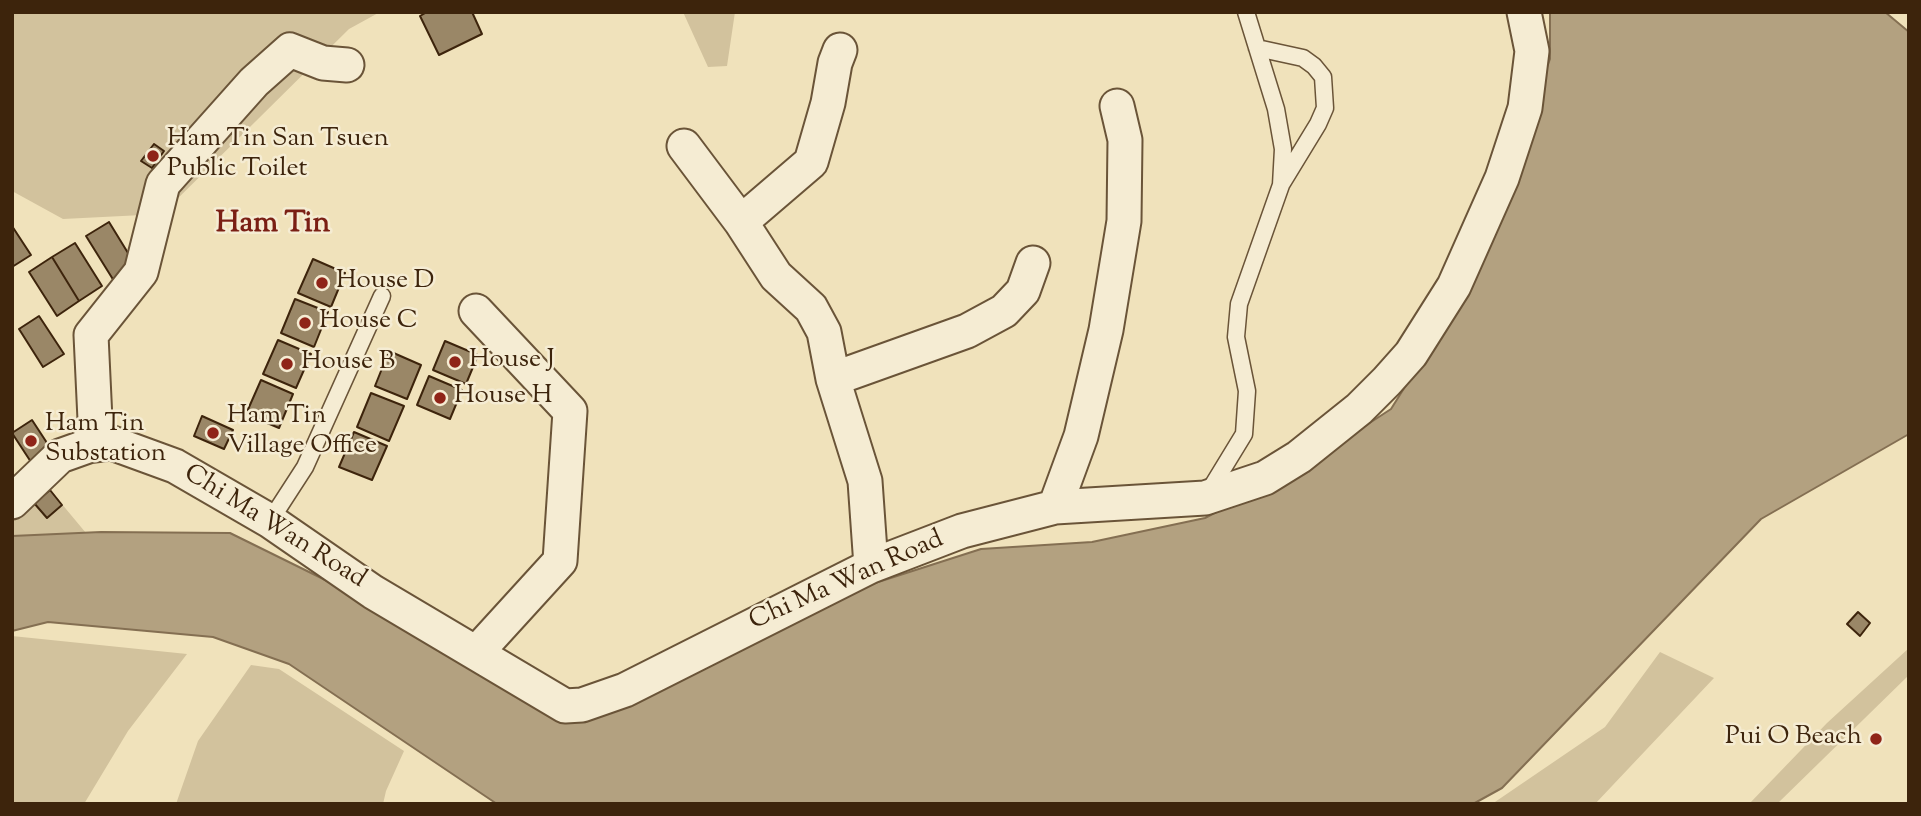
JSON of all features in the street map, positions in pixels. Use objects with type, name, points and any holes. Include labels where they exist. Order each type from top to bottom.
[{"type":"street","name":"Chi Ma Wan Road","points":[[12,502],[60,456],[88,446],[112,443],[175,466],[270,521],[373,592],[565,706],[582,705],[625,690],[871,566],[962,531],[1055,507],[1205,498],[1265,478],[1299,457],[1359,409],[1411,354],[1454,286],[1506,166],[1525,108],[1532,51],[1524,12]]},
{"type":"street","points":[[88,446],[94,420],[91,335],[141,272],[163,184],[254,82],[290,50],[323,63],[347,65]]},
{"type":"street","points":[[741,222],[811,162],[828,103],[835,64],[841,50]]},
{"type":"street","points":[[1055,507],[1084,422],[1106,330],[1124,221],[1125,140],[1117,106]]},
{"type":"street","points":[[684,146],[741,222],[775,276],[811,308],[824,332],[832,379],[865,481],[871,566]]},
{"type":"street","points":[[832,379],[967,331],[1004,311],[1023,291],[1033,263]]},
{"type":"street","points":[[476,311],[570,411],[560,561],[477,652]]},
{"type":"lane","points":[[1245,12],[1276,109],[1283,149],[1281,185]]},
{"type":"lane","points":[[1205,498],[1244,434],[1247,391],[1236,337],[1238,304],[1281,185],[1325,108],[1323,77],[1314,66],[1303,58],[1257,48]]},
{"type":"lane","points":[[270,521],[305,467],[382,296]]},
{"type":"shaded area","points":[[12,12],[380,12],[349,29],[162,214],[63,219],[12,191]]},
{"type":"shaded area","points":[[683,12],[735,12],[727,66],[708,67]]},
{"type":"shaded area","points":[[1550,12],[1885,12],[1909,32],[1909,434],[1761,519],[1502,788],[1473,804],[497,804],[289,664],[213,637],[48,622],[12,631],[12,536],[101,532],[230,533],[376,605],[562,722],[706,662],[847,592],[981,549],[1092,542],[1205,518],[1304,466],[1391,409],[1464,293],[1550,59]]},
{"type":"shaded area","points":[[41,479],[86,533],[12,536],[12,510]]},
{"type":"shaded area","points":[[12,636],[187,654],[128,731],[84,804],[12,804]]},
{"type":"shaded area","points":[[1909,648],[1909,675],[1777,804],[1749,804],[1827,723]]},
{"type":"shaded area","points":[[1660,652],[1714,678],[1595,804],[1492,804],[1605,727]]},
{"type":"shaded area","points":[[251,665],[279,669],[404,751],[383,804],[176,804],[198,741]]},
{"type":"building","points":[[427,12],[472,12],[482,34],[439,55],[420,16]]},
{"type":"building","name":"Ham Tin San Tsuen Public Toilet","points":[[154,144],[164,151],[152,168],[141,161]]},
{"type":"building","points":[[109,222],[136,266],[114,281],[86,236]]},
{"type":"building","points":[[12,226],[31,255],[12,267]]},
{"type":"building","points":[[75,243],[102,286],[79,301],[52,257]]},
{"type":"building","points":[[52,257],[79,301],[57,316],[29,272]]},
{"type":"building","name":"House D","points":[[313,259],[345,273],[331,307],[298,293]]},
{"type":"building","name":"House C","points":[[295,299],[328,312],[314,347],[281,333]]},
{"type":"building","points":[[39,316],[64,354],[43,367],[19,329]]},
{"type":"building","name":"House B","points":[[278,340],[311,354],[296,388],[263,374]]},
{"type":"building","name":"House J","points":[[445,341],[478,355],[466,384],[433,370]]},
{"type":"building","points":[[389,351],[421,365],[407,399],[375,386]]},
{"type":"building","name":"House H","points":[[429,376],[462,390],[450,419],[417,405]]},
{"type":"building","points":[[261,380],[293,394],[279,428],[246,414]]},
{"type":"building","points":[[371,393],[404,406],[389,441],[357,427]]},
{"type":"building","name":"Ham Tin Village Office","points":[[202,416],[233,430],[224,449],[194,436]]},
{"type":"building","name":"Ham Tin Substation","points":[[32,420],[51,449],[31,462],[12,433]]},
{"type":"building","points":[[354,432],[387,446],[372,480],[339,467]]},
{"type":"building","points":[[50,490],[62,505],[47,518],[34,503]]},
{"type":"building","points":[[1858,612],[1870,623],[1860,636],[1847,624]]},
{"type":"place","name":"Ham Tin San Tsuen Public Toilet","points":[[153,156]]},
{"type":"place","name":"House D","points":[[322,283]]},
{"type":"place","name":"House C","points":[[305,323]]},
{"type":"place","name":"House J","points":[[455,362]]},
{"type":"place","name":"House B","points":[[287,364]]},
{"type":"place","name":"House H","points":[[440,398]]},
{"type":"place","name":"Ham Tin Village Office","points":[[213,433]]},
{"type":"place","name":"Ham Tin Substation","points":[[31,441]]},
{"type":"place","name":"Pui O Beach","points":[[1876,739]]},
{"type":"district","name":"Ham Tin","points":[[273,226]]}]
